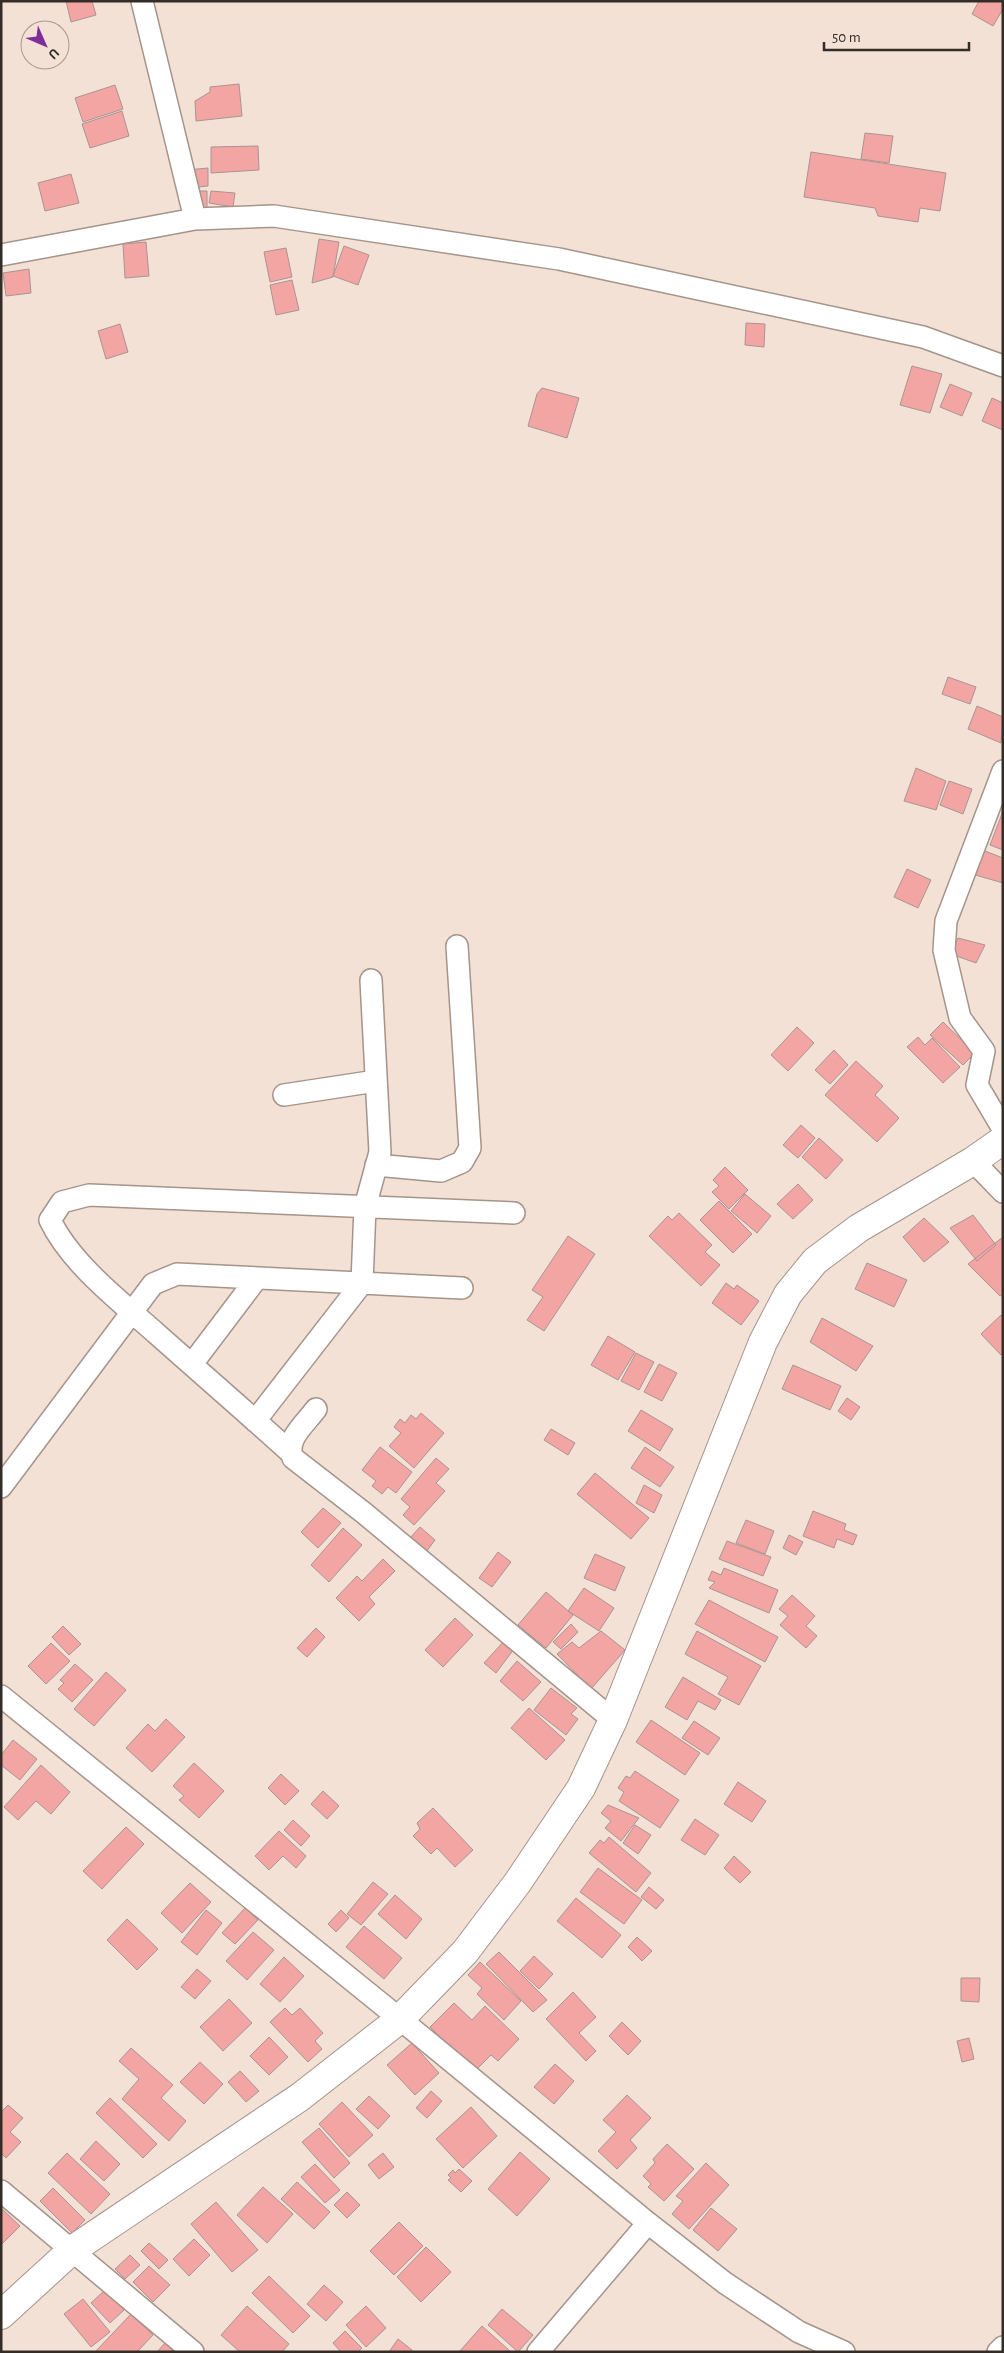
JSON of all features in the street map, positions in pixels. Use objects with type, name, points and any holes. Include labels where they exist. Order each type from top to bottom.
[{"type":"street","points":[[142,1],[195,219]]},
{"type":"street","points":[[1,255],[195,219],[274,216],[559,259],[923,338],[1003,366]]},
{"type":"street","points":[[1003,771],[946,921],[944,950],[960,1018],[984,1051],[977,1085],[1003,1129]]},
{"type":"street","points":[[376,1164],[441,1171],[462,1162],[470,1148],[457,946]]},
{"type":"street","points":[[255,1421],[362,1283],[365,1207],[380,1152],[370,980]]},
{"type":"street","points":[[284,1095],[376,1081]]},
{"type":"street","points":[[1,2315],[72,2250],[300,2097],[400,2019],[465,1952],[518,1882],[581,1788],[613,1720],[763,1342],[788,1294],[815,1262],[859,1228],[973,1161],[1003,1140]]},
{"type":"street","points":[[973,1161],[1003,1192]]},
{"type":"street","points":[[514,1213],[89,1195],[62,1202],[50,1220],[59,1238],[78,1261],[133,1313],[290,1451],[293,1458],[379,1525],[613,1720]]},
{"type":"street","points":[[1,1487],[153,1284],[177,1274],[462,1288]]},
{"type":"street","points":[[192,1364],[257,1278]]},
{"type":"street","points":[[290,1451],[291,1442],[316,1409]]},
{"type":"street","points":[[1,1696],[400,2019],[648,2223],[725,2283],[798,2332],[844,2352]]},
{"type":"street","points":[[1,2192],[194,2352]]},
{"type":"street","points":[[538,2352],[648,2223]]},
{"type":"street","points":[[998,2352],[1003,2347]]},
{"type":"building","points":[[66,1],[92,1],[96,15],[71,22]]},
{"type":"building","points":[[979,1],[1003,1],[1003,9],[993,26],[972,14]]},
{"type":"building","points":[[239,84],[242,116],[196,121],[195,101],[210,92],[210,87]]},
{"type":"building","points":[[115,85],[123,109],[83,122],[75,98]]},
{"type":"building","points":[[122,111],[129,136],[90,148],[82,124]]},
{"type":"building","points":[[865,133],[893,136],[889,163],[861,159]]},
{"type":"building","points":[[258,146],[259,170],[211,173],[211,147]]},
{"type":"building","points":[[811,152],[946,173],[940,211],[920,208],[918,222],[878,216],[875,208],[804,197]]},
{"type":"building","points":[[208,168],[208,186],[189,188],[187,170]]},
{"type":"building","points":[[71,174],[79,203],[45,211],[38,183]]},
{"type":"building","points":[[194,191],[207,191],[207,208],[194,207]]},
{"type":"building","points":[[211,191],[235,193],[233,207],[209,203]]},
{"type":"building","points":[[319,239],[339,242],[333,277],[312,283]]},
{"type":"building","points":[[146,242],[149,276],[125,278],[123,244]]},
{"type":"building","points":[[344,246],[369,255],[358,285],[333,276]]},
{"type":"building","points":[[286,248],[292,277],[270,282],[264,252]]},
{"type":"building","points":[[29,269],[31,293],[6,296],[3,273]]},
{"type":"building","points":[[292,280],[299,310],[276,315],[270,285]]},
{"type":"building","points":[[746,323],[765,324],[764,347],[745,345]]},
{"type":"building","points":[[120,324],[128,352],[106,359],[98,331]]},
{"type":"building","points":[[912,366],[942,374],[930,413],[900,405]]},
{"type":"building","points":[[950,384],[972,393],[962,416],[940,407]]},
{"type":"building","points":[[542,388],[579,398],[567,438],[528,426],[537,394]]},
{"type":"building","points":[[992,398],[1003,403],[1003,430],[982,421]]},
{"type":"building","points":[[948,677],[976,687],[970,704],[942,694]]},
{"type":"building","points":[[977,706],[1003,717],[1001,743],[968,729]]},
{"type":"building","points":[[916,768],[946,781],[936,810],[904,801]]},
{"type":"building","points":[[949,781],[972,789],[963,814],[940,805]]},
{"type":"building","points":[[1003,811],[1003,850],[990,845]]},
{"type":"building","points":[[985,851],[1003,858],[1003,883],[972,874]]},
{"type":"building","points":[[907,869],[931,880],[918,908],[894,897]]},
{"type":"building","points":[[958,938],[985,945],[976,963],[951,954]]},
{"type":"building","points":[[943,1022],[975,1053],[963,1065],[930,1035]]},
{"type":"building","points":[[797,1027],[814,1043],[788,1071],[771,1055]]},
{"type":"building","points":[[918,1037],[925,1045],[932,1038],[960,1067],[943,1083],[907,1047]]},
{"type":"building","points":[[834,1050],[848,1065],[830,1084],[815,1070]]},
{"type":"building","points":[[856,1061],[883,1086],[875,1095],[899,1118],[877,1142],[825,1095]]},
{"type":"building","points":[[801,1125],[815,1138],[798,1158],[783,1145]]},
{"type":"building","points":[[819,1138],[843,1160],[826,1179],[802,1157]]},
{"type":"building","points":[[725,1167],[748,1190],[729,1209],[712,1192],[719,1186],[713,1180]]},
{"type":"building","points":[[798,1184],[813,1200],[793,1219],[777,1204]]},
{"type":"building","points":[[745,1194],[771,1216],[757,1233],[731,1211]]},
{"type":"building","points":[[719,1201],[752,1234],[733,1253],[700,1220]]},
{"type":"building","points":[[679,1213],[712,1245],[705,1252],[720,1265],[701,1286],[649,1236],[668,1216],[672,1220]]},
{"type":"building","points":[[973,1215],[996,1245],[977,1261],[950,1228]]},
{"type":"building","points":[[924,1218],[949,1242],[924,1262],[903,1237]]},
{"type":"building","points":[[568,1236],[595,1254],[544,1331],[527,1320],[543,1297],[532,1290]]},
{"type":"building","points":[[1003,1237],[1003,1294],[1000,1296],[968,1264]]},
{"type":"building","points":[[867,1263],[907,1280],[894,1307],[855,1289]]},
{"type":"building","points":[[726,1283],[734,1289],[737,1285],[759,1301],[741,1325],[712,1303]]},
{"type":"building","points":[[1001,1315],[1003,1317],[1003,1353],[1001,1355],[981,1334]]},
{"type":"building","points":[[822,1318],[873,1346],[856,1371],[810,1342]]},
{"type":"building","points":[[608,1336],[635,1352],[618,1380],[591,1365]]},
{"type":"building","points":[[636,1353],[654,1362],[639,1390],[621,1381]]},
{"type":"building","points":[[659,1364],[677,1373],[662,1401],[644,1392]]},
{"type":"building","points":[[793,1365],[841,1386],[830,1410],[782,1389]]},
{"type":"building","points":[[847,1398],[860,1407],[851,1420],[838,1411]]},
{"type":"building","points":[[641,1410],[673,1429],[660,1451],[628,1431]]},
{"type":"building","points":[[421,1413],[444,1433],[414,1468],[389,1446],[401,1433],[394,1427],[400,1419],[405,1423],[411,1415],[416,1419]]},
{"type":"building","points":[[551,1429],[575,1443],[568,1455],[544,1440]]},
{"type":"building","points":[[380,1447],[412,1472],[396,1493],[388,1487],[382,1494],[372,1486],[376,1481],[362,1470]]},
{"type":"building","points":[[645,1447],[674,1467],[660,1487],[631,1468]]},
{"type":"building","points":[[436,1458],[449,1469],[436,1483],[445,1491],[414,1525],[403,1515],[410,1507],[401,1499]]},
{"type":"building","points":[[595,1473],[649,1518],[631,1539],[577,1494]]},
{"type":"building","points":[[644,1485],[662,1495],[654,1513],[636,1503]]},
{"type":"building","points":[[323,1508],[341,1523],[318,1548],[301,1532]]},
{"type":"building","points":[[813,1511],[846,1524],[844,1530],[857,1535],[853,1545],[837,1539],[834,1548],[803,1536]]},
{"type":"building","points":[[746,1520],[774,1531],[765,1554],[736,1543]]},
{"type":"building","points":[[420,1527],[435,1540],[426,1552],[410,1538]]},
{"type":"building","points":[[343,1528],[362,1545],[329,1582],[311,1565]]},
{"type":"building","points":[[789,1535],[803,1542],[796,1555],[783,1548]]},
{"type":"building","points":[[727,1541],[771,1557],[763,1576],[719,1559]]},
{"type":"building","points":[[498,1552],[511,1562],[492,1587],[479,1578]]},
{"type":"building","points":[[595,1554],[625,1567],[615,1591],[584,1578]]},
{"type":"building","points":[[383,1559],[395,1571],[369,1597],[375,1604],[359,1621],[336,1598],[357,1576],[362,1581]]},
{"type":"building","points":[[724,1568],[778,1590],[769,1613],[709,1588],[715,1582],[708,1580],[712,1571],[721,1575]]},
{"type":"building","points":[[584,1588],[614,1608],[599,1631],[568,1611]]},
{"type":"building","points":[[546,1592],[573,1615],[546,1648],[518,1625]]},
{"type":"building","points":[[792,1595],[815,1616],[806,1626],[817,1636],[806,1648],[780,1625],[788,1616],[779,1609]]},
{"type":"building","points":[[709,1600],[778,1637],[765,1662],[695,1624]]},
{"type":"building","points":[[455,1618],[473,1635],[443,1667],[425,1650]]},
{"type":"building","points":[[571,1624],[578,1632],[561,1649],[553,1642]]},
{"type":"building","points":[[63,1626],[81,1644],[69,1655],[52,1637]]},
{"type":"building","points":[[316,1628],[325,1637],[307,1657],[297,1648]]},
{"type":"building","points":[[601,1631],[625,1650],[591,1689],[557,1654],[572,1642],[579,1648]]},
{"type":"building","points":[[697,1631],[761,1666],[739,1705],[718,1694],[728,1677],[685,1654]]},
{"type":"building","points":[[505,1640],[514,1649],[496,1673],[484,1663]]},
{"type":"building","points":[[51,1643],[70,1661],[46,1684],[28,1666]]},
{"type":"building","points":[[517,1661],[541,1682],[523,1701],[500,1681]]},
{"type":"building","points":[[75,1664],[93,1680],[72,1702],[58,1689],[64,1683],[60,1680]]},
{"type":"building","points":[[106,1672],[126,1690],[94,1726],[74,1709]]},
{"type":"building","points":[[683,1677],[721,1700],[715,1710],[698,1701],[687,1720],[665,1707]]},
{"type":"building","points":[[551,1688],[577,1708],[571,1714],[578,1719],[566,1735],[534,1710]]},
{"type":"building","points":[[529,1708],[565,1740],[546,1760],[511,1728]]},
{"type":"building","points":[[166,1719],[185,1737],[152,1772],[126,1748],[148,1724],[155,1731]]},
{"type":"building","points":[[651,1720],[700,1753],[685,1775],[636,1742]]},
{"type":"building","points":[[694,1721],[720,1738],[708,1755],[682,1738]]},
{"type":"building","points":[[13,1740],[37,1759],[20,1780],[1,1765],[1,1755]]},
{"type":"building","points":[[194,1763],[224,1791],[199,1818],[179,1800],[184,1796],[173,1786]]},
{"type":"building","points":[[41,1765],[70,1792],[51,1814],[36,1801],[18,1820],[4,1807]]},
{"type":"building","points":[[635,1771],[679,1800],[660,1828],[619,1801],[624,1792],[618,1788],[626,1776],[630,1778]]},
{"type":"building","points":[[281,1774],[299,1791],[285,1805],[268,1788]]},
{"type":"building","points":[[738,1782],[766,1801],[752,1822],[724,1804]]},
{"type":"building","points":[[323,1791],[339,1806],[327,1819],[311,1804]]},
{"type":"building","points":[[608,1805],[639,1818],[621,1841],[605,1828],[611,1821],[601,1813]]},
{"type":"building","points":[[433,1808],[473,1850],[455,1867],[437,1848],[431,1854],[413,1836],[420,1829],[417,1823]]},
{"type":"building","points":[[695,1819],[719,1835],[705,1855],[681,1840]]},
{"type":"building","points":[[293,1820],[310,1836],[301,1846],[284,1830]]},
{"type":"building","points":[[635,1825],[651,1835],[638,1854],[623,1843]]},
{"type":"building","points":[[126,1827],[144,1844],[102,1889],[83,1871]]},
{"type":"building","points":[[279,1831],[306,1856],[296,1868],[283,1856],[269,1870],[255,1856]]},
{"type":"building","points":[[609,1837],[651,1873],[636,1892],[589,1853],[600,1840],[604,1843]]},
{"type":"building","points":[[734,1856],[751,1872],[740,1883],[724,1868]]},
{"type":"building","points":[[598,1868],[642,1900],[624,1924],[580,1892]]},
{"type":"building","points":[[373,1882],[388,1894],[361,1925],[347,1914]]},
{"type":"building","points":[[190,1883],[211,1902],[182,1933],[161,1913]]},
{"type":"building","points":[[649,1887],[664,1900],[656,1909],[641,1897]]},
{"type":"building","points":[[395,1895],[422,1919],[406,1939],[378,1914]]},
{"type":"building","points":[[576,1898],[621,1935],[602,1958],[557,1921]]},
{"type":"building","points":[[245,1908],[258,1920],[235,1944],[222,1933]]},
{"type":"building","points":[[206,1910],[222,1923],[197,1955],[181,1942]]},
{"type":"building","points":[[341,1910],[349,1918],[336,1932],[328,1924]]},
{"type":"building","points":[[127,1919],[158,1949],[137,1970],[107,1940]]},
{"type":"building","points":[[364,1926],[402,1958],[384,1979],[346,1947]]},
{"type":"building","points":[[253,1932],[274,1950],[247,1980],[226,1961]]},
{"type":"building","points":[[637,1937],[652,1951],[642,1961],[628,1947]]},
{"type":"building","points":[[499,1952],[547,2000],[533,2012],[486,1964]]},
{"type":"building","points":[[534,1956],[553,1974],[539,1989],[520,1971]]},
{"type":"building","points":[[284,1957],[304,1976],[280,2002],[260,1984]]},
{"type":"building","points":[[480,1962],[521,2001],[504,2020],[477,1994],[482,1988],[468,1975]]},
{"type":"building","points":[[197,1969],[211,1981],[195,1999],[181,1987]]},
{"type":"building","points":[[961,1978],[980,1978],[979,2002],[961,2001]]},
{"type":"building","points":[[573,1992],[596,2017],[579,2033],[596,2051],[586,2061],[546,2019]]},
{"type":"building","points":[[229,1999],[252,2023],[223,2051],[200,2027]]},
{"type":"building","points":[[454,2003],[472,2020],[485,2006],[519,2039],[498,2061],[491,2055],[475,2071],[430,2027]]},
{"type":"building","points":[[285,2008],[292,2015],[300,2008],[323,2033],[315,2041],[322,2049],[308,2062],[270,2022]]},
{"type":"building","points":[[622,2022],[641,2041],[628,2055],[609,2036]]},
{"type":"building","points":[[269,2037],[288,2057],[269,2075],[250,2056]]},
{"type":"building","points":[[969,2038],[974,2059],[962,2062],[957,2041]]},
{"type":"building","points":[[412,2043],[439,2073],[415,2095],[387,2065]]},
{"type":"building","points":[[131,2048],[173,2085],[161,2098],[186,2121],[169,2141],[122,2099],[139,2079],[119,2061]]},
{"type":"building","points":[[200,2062],[223,2084],[204,2104],[180,2082]]},
{"type":"building","points":[[555,2064],[574,2081],[554,2104],[534,2087]]},
{"type":"building","points":[[240,2071],[259,2091],[246,2102],[228,2082]]},
{"type":"building","points":[[431,2091],[442,2101],[427,2118],[416,2108]]},
{"type":"building","points":[[627,2095],[651,2118],[630,2140],[637,2148],[617,2169],[598,2151],[616,2132],[603,2120]]},
{"type":"building","points":[[369,2096],[390,2116],[378,2129],[356,2109]]},
{"type":"building","points":[[110,2098],[157,2144],[143,2158],[96,2113]]},
{"type":"building","points":[[342,2102],[373,2135],[349,2157],[319,2124]]},
{"type":"building","points":[[8,2105],[23,2118],[10,2132],[21,2142],[6,2158],[1,2153],[1,2112]]},
{"type":"building","points":[[471,2107],[497,2136],[463,2168],[436,2139]]},
{"type":"building","points":[[319,2128],[350,2163],[334,2178],[302,2142]]},
{"type":"building","points":[[96,2141],[120,2164],[104,2181],[80,2159]]},
{"type":"building","points":[[667,2144],[694,2169],[664,2201],[648,2187],[651,2184],[643,2176],[655,2163],[653,2159]]},
{"type":"building","points":[[520,2152],[550,2179],[517,2216],[488,2189]]},
{"type":"building","points":[[67,2153],[110,2194],[91,2214],[48,2173]]},
{"type":"building","points":[[383,2153],[394,2167],[379,2179],[368,2165]]},
{"type":"building","points":[[706,2163],[729,2185],[689,2229],[672,2214],[683,2201],[676,2196]]},
{"type":"building","points":[[315,2164],[340,2190],[325,2203],[301,2177]]},
{"type":"building","points":[[459,2169],[472,2181],[461,2192],[448,2180],[451,2178],[448,2175],[453,2170],[455,2173]]},
{"type":"building","points":[[297,2182],[330,2212],[314,2229],[281,2199]]},
{"type":"building","points":[[263,2187],[293,2214],[267,2243],[237,2215]]},
{"type":"building","points":[[53,2188],[85,2220],[72,2233],[40,2201]]},
{"type":"building","points":[[347,2192],[360,2205],[347,2218],[334,2205]]},
{"type":"building","points":[[216,2202],[258,2250],[232,2272],[191,2224]]},
{"type":"building","points":[[1,2208],[20,2226],[1,2245]]},
{"type":"building","points":[[711,2208],[737,2229],[718,2251],[693,2230]]},
{"type":"building","points":[[399,2222],[423,2246],[394,2275],[370,2251]]},
{"type":"building","points":[[194,2239],[210,2255],[189,2276],[173,2259]]},
{"type":"building","points":[[149,2243],[168,2260],[159,2269],[141,2251]]},
{"type":"building","points":[[426,2247],[451,2272],[421,2302],[397,2277]]},
{"type":"building","points":[[130,2255],[140,2265],[125,2279],[115,2269]]},
{"type":"building","points":[[149,2266],[170,2285],[153,2302],[133,2282]]},
{"type":"building","points":[[269,2276],[310,2316],[293,2333],[252,2293]]},
{"type":"building","points":[[324,2285],[343,2302],[326,2321],[307,2304]]},
{"type":"building","points":[[105,2290],[124,2310],[110,2323],[91,2303]]},
{"type":"building","points":[[83,2299],[110,2332],[91,2347],[64,2314]]},
{"type":"building","points":[[247,2306],[289,2344],[282,2352],[240,2352],[221,2335]]},
{"type":"building","points":[[366,2306],[386,2328],[366,2347],[346,2325]]},
{"type":"building","points":[[502,2309],[533,2335],[518,2352],[488,2325]]},
{"type":"building","points":[[131,2314],[153,2335],[137,2352],[95,2352]]},
{"type":"building","points":[[482,2326],[511,2352],[459,2352]]},
{"type":"building","points":[[345,2331],[362,2348],[358,2352],[341,2352],[333,2343]]},
{"type":"building","points":[[398,2339],[412,2350],[411,2352],[389,2352]]},
{"type":"building","points":[[165,2343],[174,2352],[157,2352]]}]
